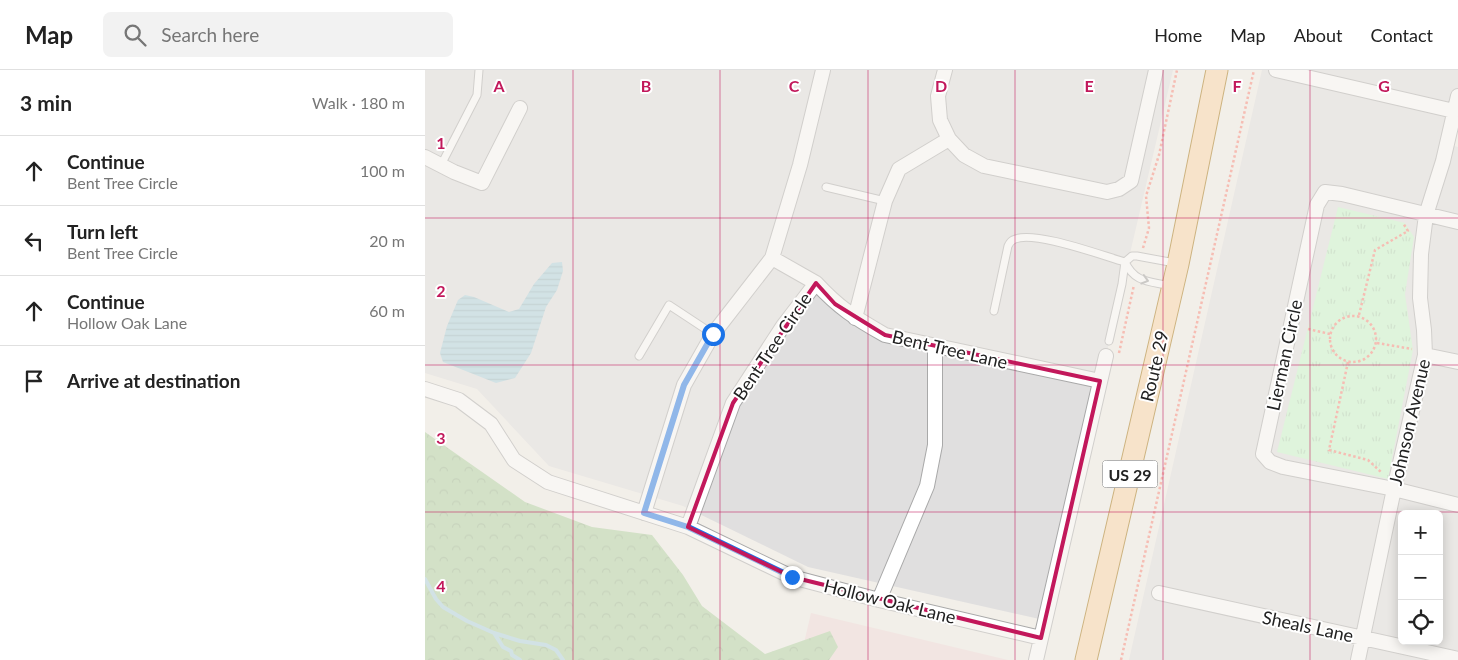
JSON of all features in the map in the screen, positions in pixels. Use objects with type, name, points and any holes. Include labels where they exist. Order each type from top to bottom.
[{"type":"main road","name":"Route 29","points":[[1086,660],[1172,287],[1217,70]]},
{"type":"street","points":[[644,513],[684,385],[713,334],[772,258],[800,165],[823,70]]},
{"type":"street","points":[[945,70],[938,96],[940,120],[949,138],[964,155],[984,166],[1107,192],[1119,189],[1131,182],[1156,70]]},
{"type":"street","points":[[1277,70],[1454,112]]},
{"type":"street","name":"Johnson Avenue","points":[[1358,660],[1424,330],[1420,298],[1421,254],[1426,215],[1443,161],[1458,96]]},
{"type":"street","points":[[425,157],[454,172],[482,183],[520,108]]},
{"type":"street","points":[[855,318],[885,201],[899,169],[949,138]]},
{"type":"street","name":"Lierman Circle","points":[[1458,222],[1341,194],[1325,192],[1317,205],[1263,454],[1270,462],[1283,467],[1394,485],[1458,505]]},
{"type":"street","name":"Bent Tree Circle","points":[[688,527],[733,403],[783,326],[816,283],[772,258]]},
{"type":"street","name":"Bent Tree Lane","points":[[816,283],[835,304],[885,335],[1100,381]]},
{"type":"street","points":[[879,600],[927,486],[935,445],[935,346]]},
{"type":"street","points":[[1419,352],[1458,362]]},
{"type":"street","points":[[1036,660],[1106,356]]},
{"type":"street","points":[[425,389],[459,400],[491,424],[514,460],[548,482],[688,527]]},
{"type":"street","name":"Hollow Oak Lane","points":[[688,527],[792,577],[879,600],[1041,638]]},
{"type":"street","name":"Sheals Lane","points":[[1159,593],[1458,659]]},
{"type":"lane","points":[[441,165],[477,95],[479,70]]},
{"type":"lane","points":[[826,187],[885,201]]},
{"type":"lane","points":[[994,311],[1004,255],[1013,240],[1023,237],[1094,251],[1125,262],[1135,277],[1172,287]]},
{"type":"lane","points":[[1109,341],[1125,262],[1132,256],[1146,256],[1177,264]]},
{"type":"lane","points":[[639,356],[669,305],[713,334]]},
{"type":"path","points":[[1121,660],[1254,70]]},
{"type":"path","points":[[1359,315],[1375,250],[1408,231],[1401,220],[1404,210]]},
{"type":"path","points":[[1359,315],[1370,321],[1377,332],[1377,343],[1371,355],[1360,362],[1348,362],[1337,356],[1331,345],[1330,334],[1336,322],[1347,316],[1359,315]]},
{"type":"path","points":[[1307,329],[1330,334]]},
{"type":"path","points":[[1377,343],[1419,352]]},
{"type":"path","points":[[1348,362],[1329,450],[1369,460],[1394,485]]},
{"type":"highlighted area","points":[[816,283],[835,304],[885,335],[1100,381],[1041,638],[792,577],[688,527],[733,403]]},
{"type":"shaded area","points":[[425,70],[1173,70],[1044,620],[808,567],[683,506],[549,466],[477,389],[425,373]]},
{"type":"shaded area","points":[[1262,70],[1458,70],[1458,90],[1446,144],[1458,147],[1458,660],[1129,660]]},
{"type":"shaded area","points":[[811,613],[1008,660],[800,660]]},
{"type":"green space","points":[[1338,207],[1405,223],[1414,237],[1405,294],[1413,350],[1388,479],[1277,452]]},
{"type":"green space","points":[[425,432],[525,502],[592,527],[652,535],[683,575],[702,606],[765,654],[830,631],[838,647],[829,660],[425,660]]},
{"type":"water","points":[[562,262],[563,271],[557,290],[546,307],[531,353],[515,378],[496,383],[443,362],[440,353],[447,326],[458,300],[465,295],[509,312],[519,309],[534,284],[552,263]]},
{"type":"waterway","points":[[425,579],[436,599],[443,607],[467,621],[494,633],[520,641],[546,645],[556,650],[563,660]]},
{"type":"waterway","points":[[494,633],[503,647],[511,651],[512,655],[520,660]]},
{"type":"route","points":[[713,334],[684,385],[644,513],[688,527],[792,577]]}]
